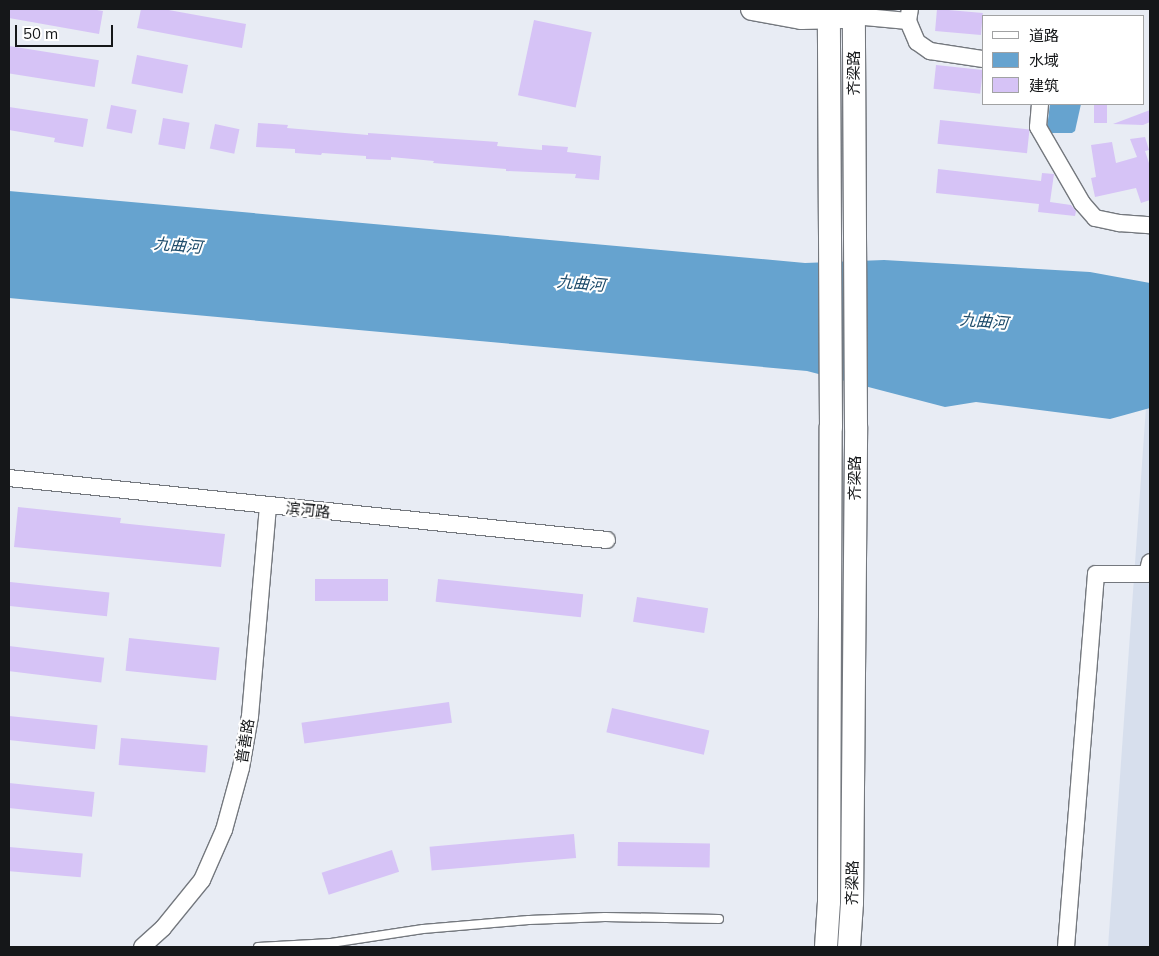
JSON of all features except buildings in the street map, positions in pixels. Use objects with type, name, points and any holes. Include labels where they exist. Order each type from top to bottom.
[{"type":"main road","points":[[752,9],[802,18],[829,12],[854,13]]},
{"type":"main road","name":"齐梁路","points":[[826,947],[829,902],[832,426],[829,12]]},
{"type":"main road","name":"齐梁路","points":[[849,947],[852,903],[856,427],[854,13]]},
{"type":"street","points":[[854,13],[909,15],[918,42],[930,51],[982,59]]},
{"type":"street","points":[[1040,105],[1038,127],[1082,203],[1095,218],[1119,223],[1150,224]]},
{"type":"street","name":"滨河路","points":[[9,478],[607,540]]},
{"type":"street","name":"普善路","points":[[142,947],[163,928],[202,880],[224,830],[241,768],[250,716],[268,506]]},
{"type":"street","points":[[1066,947],[1096,574],[1147,574],[1150,562]]},
{"type":"lane","points":[[258,947],[331,943],[423,929],[528,920],[605,917],[719,919]]},
{"type":"shaded area","points":[[1146,407],[1150,408],[1150,947],[1108,947]]},
{"type":"water","points":[[1050,105],[1081,105],[1075,131],[1072,133],[1050,133],[1047,128]]},
{"type":"water","name":"九曲河","points":[[9,191],[805,263],[884,260],[1090,272],[1150,283],[1150,408],[1110,419],[976,402],[945,407],[807,371],[9,298]]}]
